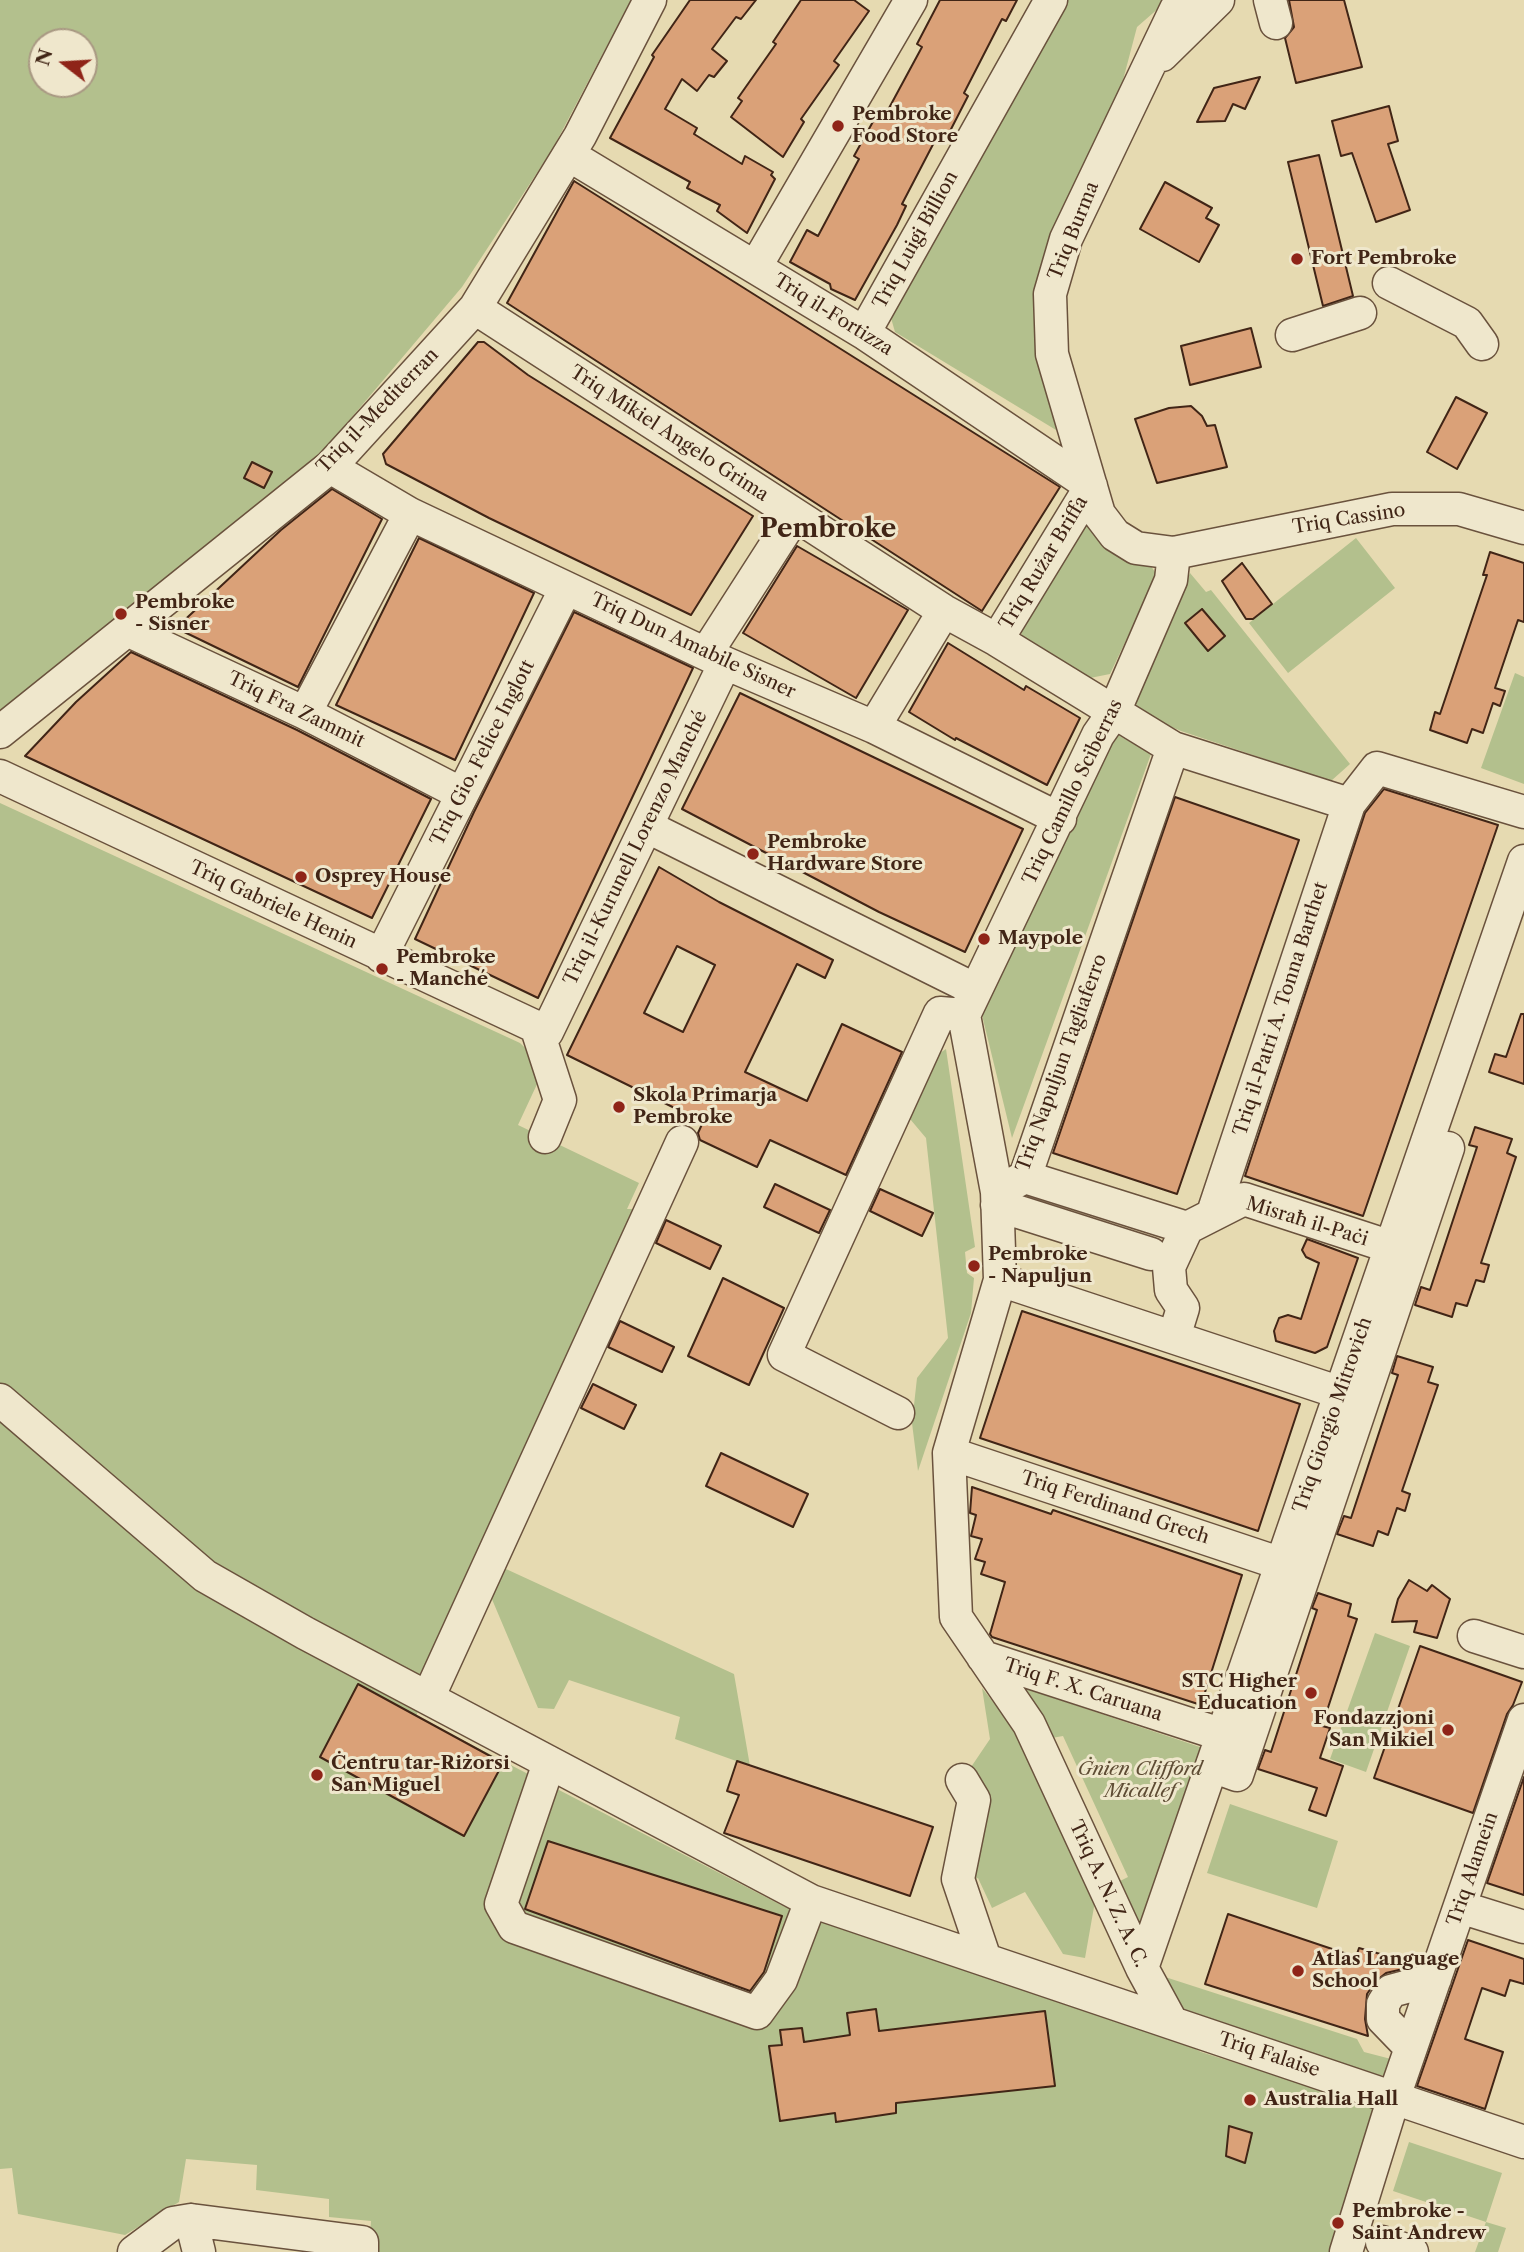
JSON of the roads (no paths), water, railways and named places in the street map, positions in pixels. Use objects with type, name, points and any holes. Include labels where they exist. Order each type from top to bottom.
[{"type":"street","name":"Triq il-Mediterran","points":[[0,732],[330,467],[474,308],[569,155],[650,0]]},
{"type":"street","points":[[757,266],[910,0]]},
{"type":"street","name":"Triq Luigi Billion","points":[[864,333],[1051,0]]},
{"type":"street","name":"Triq Burma","points":[[1174,553],[1136,548],[1115,535],[1099,514],[1052,354],[1049,294],[1066,239],[1176,9],[1187,0]]},
{"type":"street","points":[[1147,70],[1218,0]]},
{"type":"street","name":"Triq il-Fortizza","points":[[569,155],[864,333],[1091,486]]},
{"type":"street","points":[[1389,283],[1465,326]]},
{"type":"street","name":"Triq Mikiel Angelo Grima","points":[[474,308],[944,611],[997,640],[1173,748],[1349,804]]},
{"type":"street","points":[[1292,335],[1360,313]]},
{"type":"street","name":"Triq Dun Amabile Sisner","points":[[330,467],[410,514],[716,657],[874,727],[1060,819]]},
{"type":"street","name":"Triq Rużar Briffa","points":[[997,640],[1091,486]]},
{"type":"street","points":[[1458,509],[1524,508]]},
{"type":"street","name":"Triq Cassino","points":[[1174,553],[1351,514],[1392,509],[1458,509],[1524,527]]},
{"type":"street","points":[[305,713],[410,514]]},
{"type":"street","name":"Triq il-Kurunell Lorenzo Manché","points":[[542,1029],[648,827],[716,657],[795,515]]},
{"type":"street","name":"Triq Camillo Sciberras","points":[[970,1002],[1098,735],[1115,712],[1171,580],[1174,553]]},
{"type":"street","name":"Triq Gio. Felice Inglott","points":[[382,956],[566,588]]},
{"type":"street","points":[[874,727],[944,611]]},
{"type":"street","name":"Triq Fra Zammit","points":[[127,630],[305,713],[462,794]]},
{"type":"street","name":"Triq Napuljun Tagliaferro","points":[[997,1199],[1025,1177],[1173,748]]},
{"type":"street","name":"Triq il-Patri A. Tonna Barthet","points":[[1200,1220],[1349,804],[1377,768],[1524,812]]},
{"type":"street","name":"Triq Gabriele Henin","points":[[0,776],[542,1029]]},
{"type":"street","points":[[648,827],[970,1002]]},
{"type":"street","name":"Triq Giorgio Mitrovich","points":[[1142,1968],[1524,861]]},
{"type":"street","points":[[949,1453],[1000,1280],[997,1199],[970,1002]]},
{"type":"street","points":[[898,1413],[784,1355],[940,1013],[970,1002]]},
{"type":"street","points":[[542,1029],[560,1100],[545,1137]]},
{"type":"street","points":[[1212,1766],[1237,1775],[1472,1077]]},
{"type":"street","points":[[428,1698],[682,1142]]},
{"type":"street","points":[[1025,1177],[1200,1220],[1169,1267],[1171,1290],[1183,1308],[1174,1337]]},
{"type":"street","points":[[997,1199],[1151,1254]]},
{"type":"street","name":"Misraħ il-Paċi","points":[[1200,1220],[1244,1199],[1391,1247]]},
{"type":"street","points":[[1000,1280],[1341,1392]]},
{"type":"street","name":"Triq Falaise","points":[[0,1400],[205,1576],[304,1633],[811,1901],[1524,2142]]},
{"type":"street","name":"Triq Ferdinand Grech","points":[[949,1453],[1282,1564]]},
{"type":"street","name":"Triq A. N. Z. A. C.","points":[[949,1453],[956,1617],[1029,1724],[1142,1968],[1172,2023]]},
{"type":"street","points":[[1474,1636],[1524,1652]]},
{"type":"street","name":"Triq F. X. Caruana","points":[[983,1657],[1223,1735]]},
{"type":"street","name":"Triq Alamein","points":[[1346,2252],[1394,2097],[1460,1907],[1519,1753],[1524,1720]]},
{"type":"street","points":[[549,1763],[501,1904],[514,1927],[757,2012],[780,1980],[811,1901]]},
{"type":"street","points":[[962,1780],[974,1800],[958,1879],[985,1959]]},
{"type":"street","points":[[1460,1907],[1524,1927]]},
{"type":"street","points":[[134,2252],[173,2223],[191,2220],[362,2242],[362,2252]]},
{"type":"street","points":[[191,2220],[199,2252]]},
{"type":"street","points":[[1382,2242],[1412,2252]]},
{"type":"place","name":"Pembroke Food Store","points":[[838,126]]},
{"type":"place","name":"Fort Pembroke","points":[[1297,259]]},
{"type":"place","name":"Pembroke - Sisner","points":[[121,614]]},
{"type":"place","name":"Pembroke Hardware Store","points":[[753,854]]},
{"type":"place","name":"Osprey House","points":[[301,877]]},
{"type":"place","name":"Maypole","points":[[984,939]]},
{"type":"place","name":"Pembroke - Manché","points":[[382,969]]},
{"type":"place","name":"Skola Primarja Pembroke","points":[[619,1107]]},
{"type":"place","name":"Pembroke - Napuljun","points":[[974,1266]]},
{"type":"place","name":"STC Higher Education","points":[[1311,1693]]},
{"type":"place","name":"Fondazzjoni San Mikiel","points":[[1448,1730]]},
{"type":"place","name":"Ċentru tar-Riżorsi San Miguel","points":[[317,1775]]},
{"type":"place","name":"Atlas Language School","points":[[1298,1971]]},
{"type":"place","name":"Australia Hall","points":[[1250,2100]]},
{"type":"place","name":"Pembroke - Saint Andrew","points":[[1338,2223]]},
{"type":"district","name":"Pembroke","points":[[828,529]]},
{"type":"park label","name":"Ġnien Clifford Micallef","points":[[1140,1781]]}]
